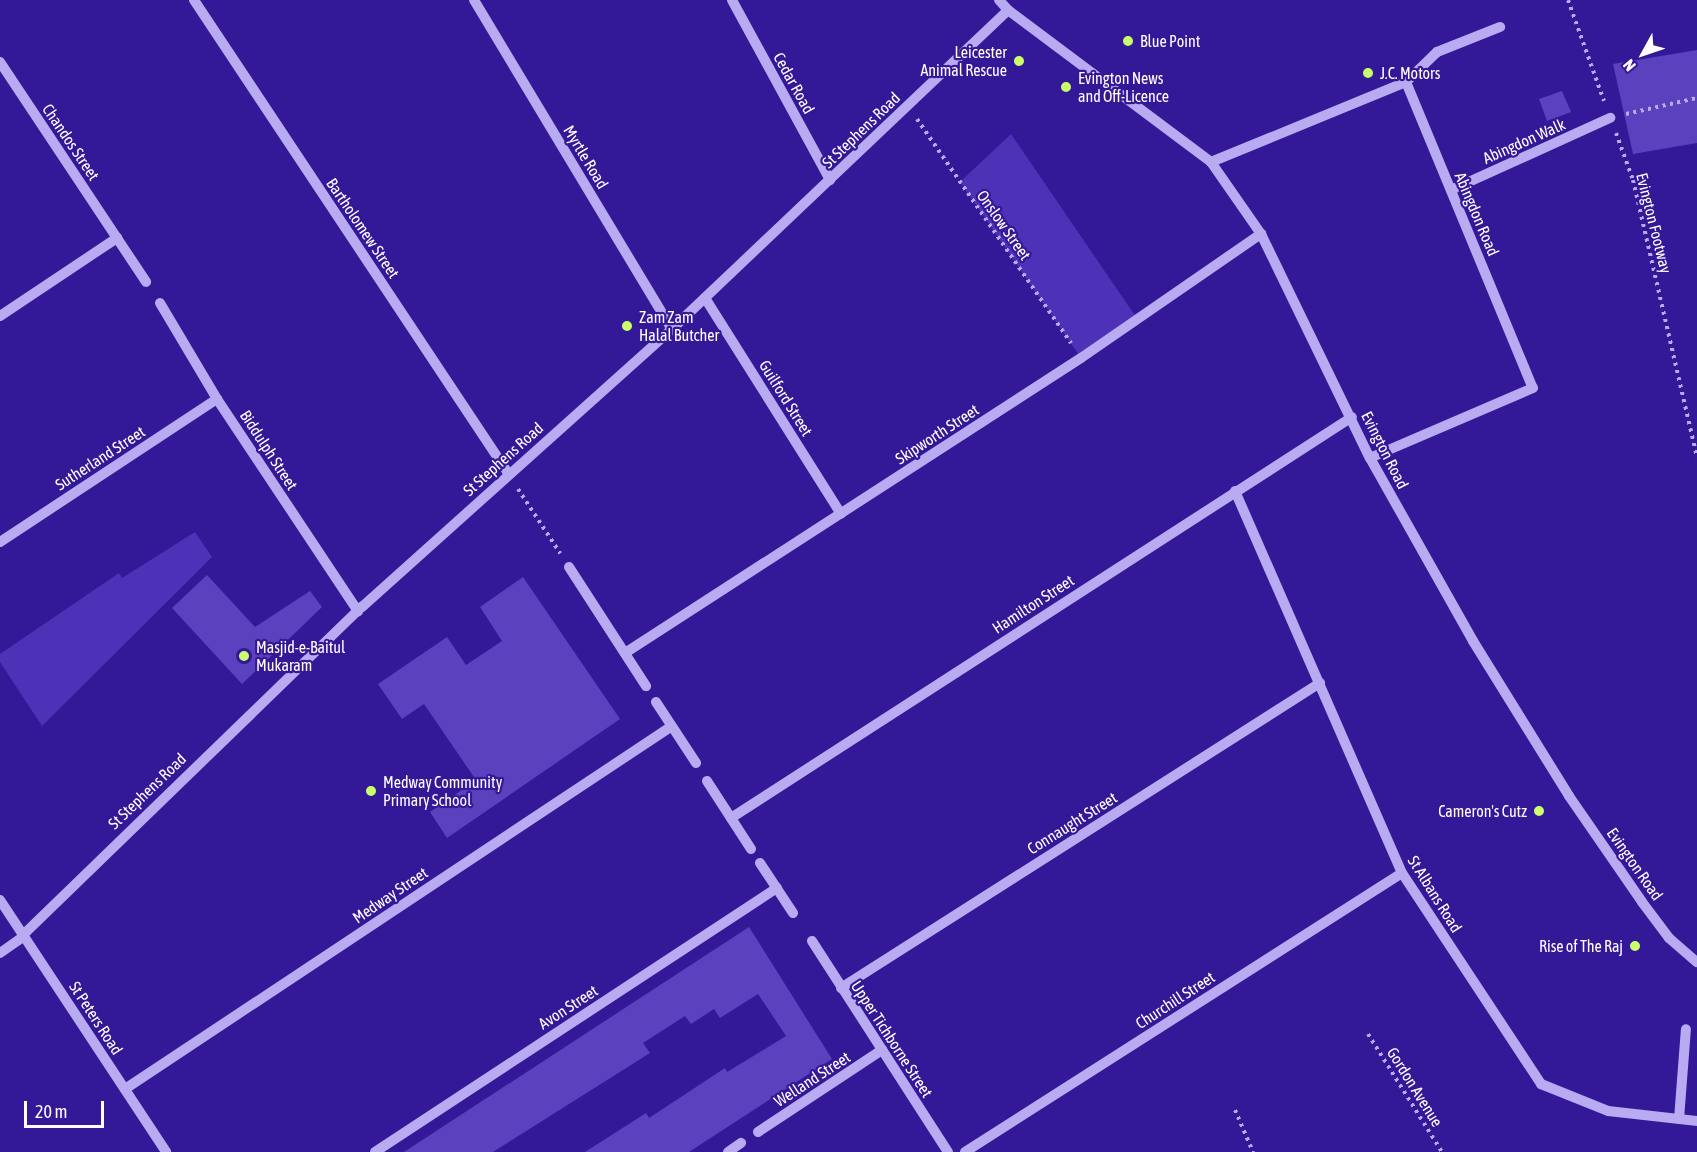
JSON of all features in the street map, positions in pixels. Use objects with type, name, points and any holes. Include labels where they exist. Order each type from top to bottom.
[{"type":"street","name":"Bartholomew Street","points":[[194,0],[508,473]]},
{"type":"street","name":"Myrtle Road","points":[[474,0],[672,329]]},
{"type":"street","name":"Cedar Road","points":[[732,0],[830,180]]},
{"type":"street","name":"Evington Road","points":[[999,0],[1008,10],[1211,162],[1261,234],[1370,458],[1473,641],[1569,796],[1670,938],[1697,962]]},
{"type":"street","name":"St Stephens Road","points":[[0,952],[24,935],[358,611],[508,473],[672,329],[1008,10]]},
{"type":"street","points":[[1211,162],[1406,82],[1437,52],[1500,27]]},
{"type":"street","name":"Chandos Street","points":[[0,62],[4,78],[146,282]]},
{"type":"street","name":"Abingdon Road","points":[[1370,458],[1533,388],[1406,82]]},
{"type":"street","name":"Abingdon Walk","points":[[1451,190],[1610,118]]},
{"type":"street","name":"Skipworth Street","points":[[625,653],[1081,358],[1261,234]]},
{"type":"street","points":[[0,316],[117,238]]},
{"type":"street","name":"Guilford Street","points":[[705,298],[841,514]]},
{"type":"street","name":"Biddulph Street","points":[[160,303],[217,399],[358,611]]},
{"type":"street","name":"Sutherland Street","points":[[0,542],[217,399]]},
{"type":"street","name":"Hamilton Street","points":[[731,818],[1352,417]]},
{"type":"street","name":"St Albans Road","points":[[1235,491],[1402,873],[1541,1084],[1608,1112],[1697,1120]]},
{"type":"street","points":[[569,567],[646,686]]},
{"type":"street","name":"Connaught Street","points":[[841,988],[1320,683]]},
{"type":"street","points":[[656,702],[696,764]]},
{"type":"street","name":"Medway Street","points":[[125,1089],[672,726]]},
{"type":"street","points":[[708,781],[751,849]]},
{"type":"street","points":[[760,862],[793,913]]},
{"type":"street","name":"Churchill Street","points":[[965,1152],[1402,873]]},
{"type":"street","name":"Avon Street","points":[[375,1152],[777,888]]},
{"type":"street","name":"St Peters Road","points":[[0,900],[166,1152]]},
{"type":"street","name":"Upper Tichborne Street","points":[[812,941],[948,1152]]},
{"type":"street","points":[[1678,1119],[1686,1029]]},
{"type":"street","name":"Welland Street","points":[[758,1132],[882,1050]]},
{"type":"street","points":[[728,1152],[741,1143]]},
{"type":"path","name":"Evington Footway","points":[[1568,0],[1633,180],[1697,458]]},
{"type":"path","points":[[1610,118],[1697,98]]},
{"type":"path","name":"Onslow Street","points":[[908,106],[1081,358]]},
{"type":"path","points":[[508,473],[569,567]]},
{"type":"path","name":"Gordon Avenue","points":[[1368,1034],[1442,1152]]},
{"type":"path","points":[[1235,1110],[1253,1152]]},
{"type":"shaded area","points":[[1011,134],[1136,317],[1081,358],[960,182]]},
{"type":"shaded area","points":[[195,532],[212,557],[42,726],[0,662],[0,654],[119,573],[122,578]]},
{"type":"building","points":[[1697,50],[1697,143],[1633,154],[1613,64]]},
{"type":"building","points":[[1562,91],[1571,112],[1547,121],[1539,99]]},
{"type":"building","name":"Masjid-e-Baitul Mukaram","points":[[207,575],[255,627],[310,591],[322,607],[242,684],[172,608]]},
{"type":"building","points":[[523,577],[620,719],[447,838],[430,812],[476,780],[424,704],[402,719],[378,684],[447,637],[466,665],[502,641],[480,607]]},
{"type":"building","points":[[749,927],[832,1059],[689,1152],[585,1152],[646,1113],[649,1118],[725,1068],[727,1072],[786,1036],[758,994],[720,1018],[714,1009],[691,1024],[685,1016],[643,1043],[650,1053],[493,1152],[404,1152]]},
{"type":"place","name":"Blue Point","points":[[1128,41]]},
{"type":"place","name":"Leicester Animal Rescue","points":[[1019,61]]},
{"type":"place","name":"J.C. Motors","points":[[1368,73]]},
{"type":"place","name":"Evington News and Off-Licence","points":[[1066,87]]},
{"type":"place","name":"Zam Zam Halal Butcher","points":[[627,326]]},
{"type":"place","name":"Masjid-e-Baitul Mukaram","points":[[244,656]]},
{"type":"place","name":"Medway Community Primary School","points":[[371,791]]},
{"type":"place","name":"Cameron's Cutz","points":[[1539,811]]},
{"type":"place","name":"Rise of The Raj","points":[[1635,946]]}]
